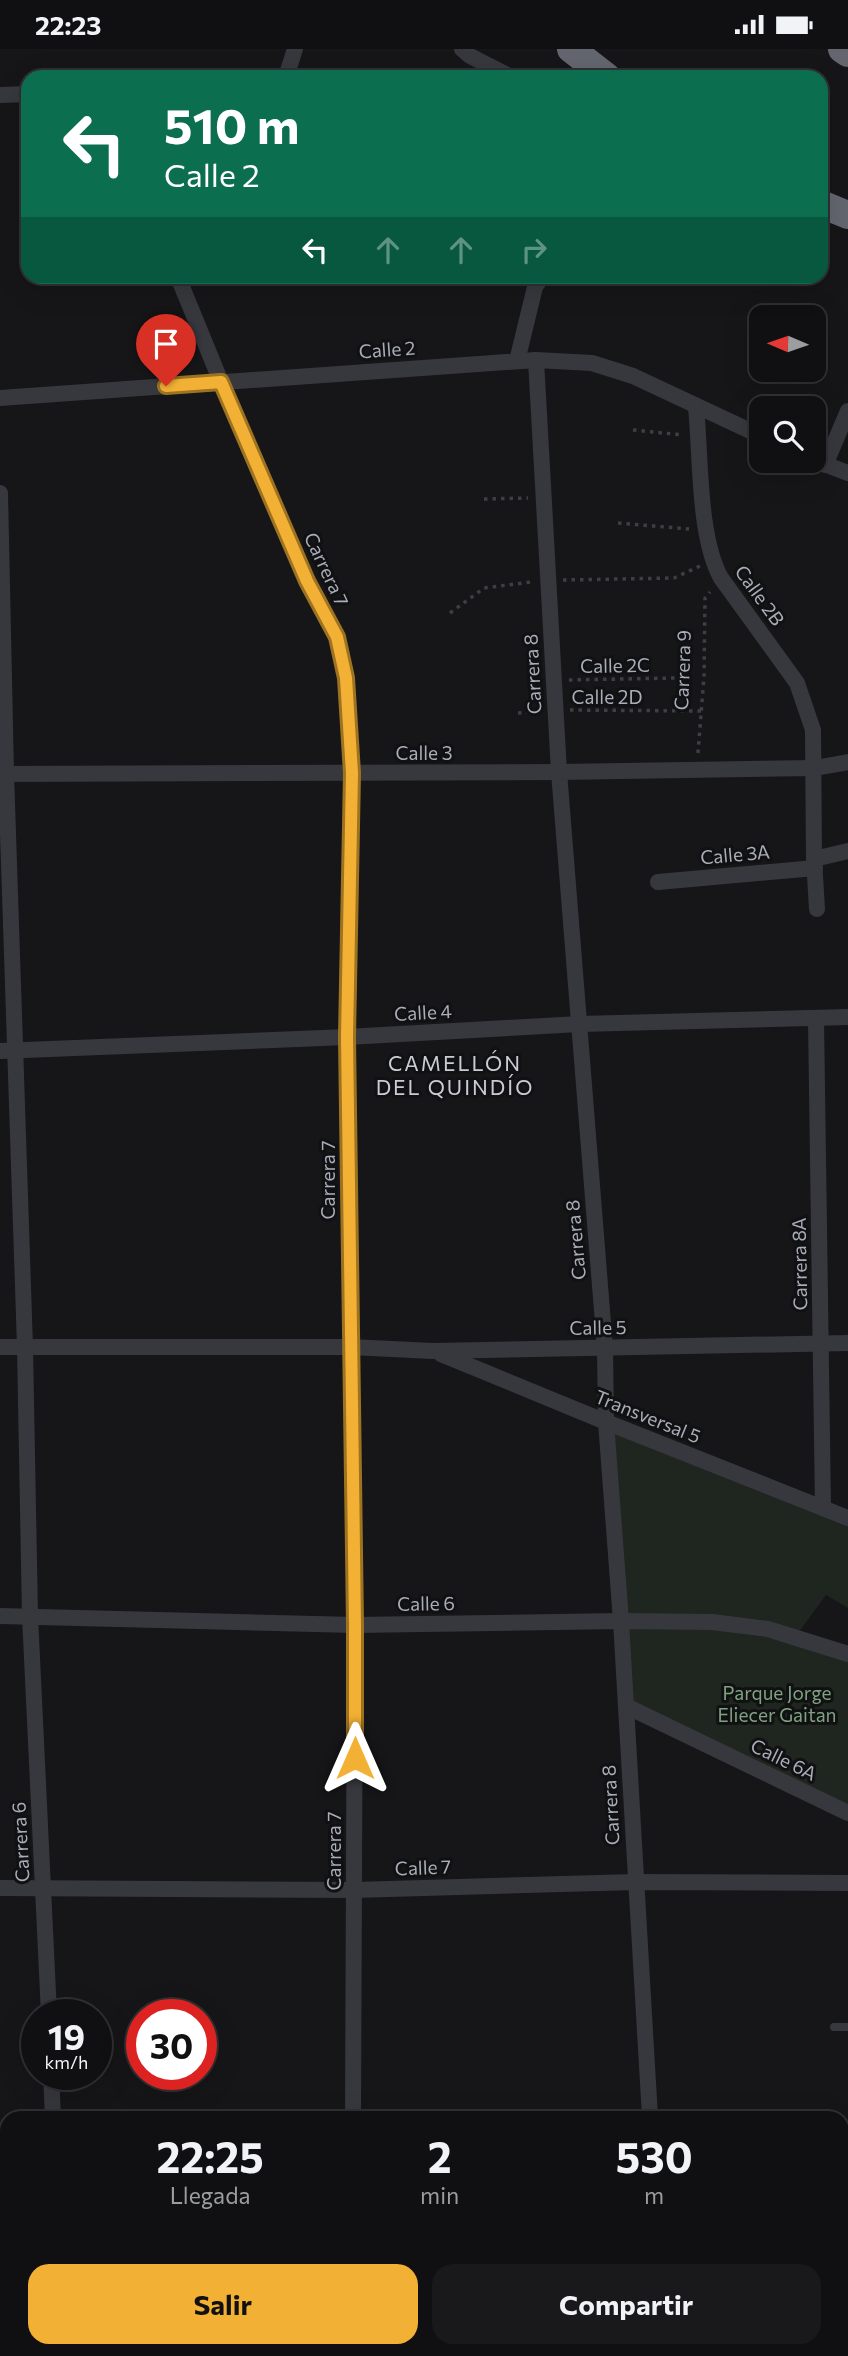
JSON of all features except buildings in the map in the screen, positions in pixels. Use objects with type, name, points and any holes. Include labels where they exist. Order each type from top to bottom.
[{"type":"highway","points":[[571,49],[598,70]]},
{"type":"highway","points":[[842,49],[848,53]]},
{"type":"street","points":[[288,70],[295,49]]},
{"type":"street","points":[[462,49],[497,70]]},
{"type":"street","points":[[0,95],[21,94]]},
{"type":"street","name":"Carrera 7","points":[[181,284],[307,581],[337,637],[346,678],[352,773],[347,1037],[355,1625],[353,2111]]},
{"type":"street","points":[[517,361],[534,284]]},
{"type":"street","name":"Calle 2","points":[[0,398],[536,360],[592,363],[633,376],[749,431]]},
{"type":"street","name":"Carrera 8","points":[[536,360],[559,772],[605,1348],[606,1422],[621,1621],[650,2111]]},
{"type":"street","points":[[696,407],[706,531],[712,561]]},
{"type":"street","points":[[826,452],[848,411]]},
{"type":"street","points":[[826,465],[848,473]]},
{"type":"street","name":"Carrera 6","points":[[0,493],[8,1051],[25,1347],[30,1616],[48,1999]]},
{"type":"street","name":"Calle 2B","points":[[712,561],[721,579],[797,683],[813,730],[814,768]]},
{"type":"street","name":"Calle 3","points":[[3,773],[559,772],[814,768],[848,762]]},
{"type":"street","points":[[814,768],[817,909]]},
{"type":"street","name":"Calle 3A","points":[[658,882],[815,863],[848,851]]},
{"type":"street","name":"Calle 4","points":[[8,1051],[579,1024],[848,1017]]},
{"type":"street","name":"Carrera 8A","points":[[816,1019],[823,1508]]},
{"type":"street","name":"Calle 5","points":[[0,1347],[350,1347],[433,1351],[848,1343]]},
{"type":"street","name":"Transversal 5","points":[[433,1351],[848,1518]]},
{"type":"street","name":"Calle 6","points":[[0,1616],[355,1625],[712,1622],[768,1629],[848,1654]]},
{"type":"street","name":"Calle 6A","points":[[625,1706],[848,1813]]},
{"type":"street","name":"Calle 7","points":[[0,1888],[354,1890],[635,1882],[848,1883]]},
{"type":"street","points":[[52,2090],[53,2111]]},
{"type":"lane","points":[[834,2027],[848,2027]]},
{"type":"path","points":[[633,430],[699,436]]},
{"type":"path","points":[[484,499],[543,498]]},
{"type":"path","points":[[618,523],[706,531]]},
{"type":"path","name":"Calle 2B","points":[[450,613],[484,588],[548,580],[674,578],[712,561]]},
{"type":"path","name":"Carrera 9","points":[[697,769],[705,597],[721,579]]},
{"type":"path","name":"Calle 2C","points":[[553,680],[677,678]]},
{"type":"path","name":"Calle 2D","points":[[518,713],[555,710],[701,711]]},
{"type":"green space","name":"Parque Jorge Eliecer Gaitan","points":[[612,1425],[848,1518],[848,1608],[826,1595],[795,1637],[848,1654],[848,1813],[626,1706]]},
{"type":"district","name":"CAMELLÓN DEL QUINDÍO","points":[[455,1074]]},
{"type":"route","points":[[166,386],[221,382],[307,581],[337,637],[346,678],[352,773],[347,1037],[355,1758]]}]
